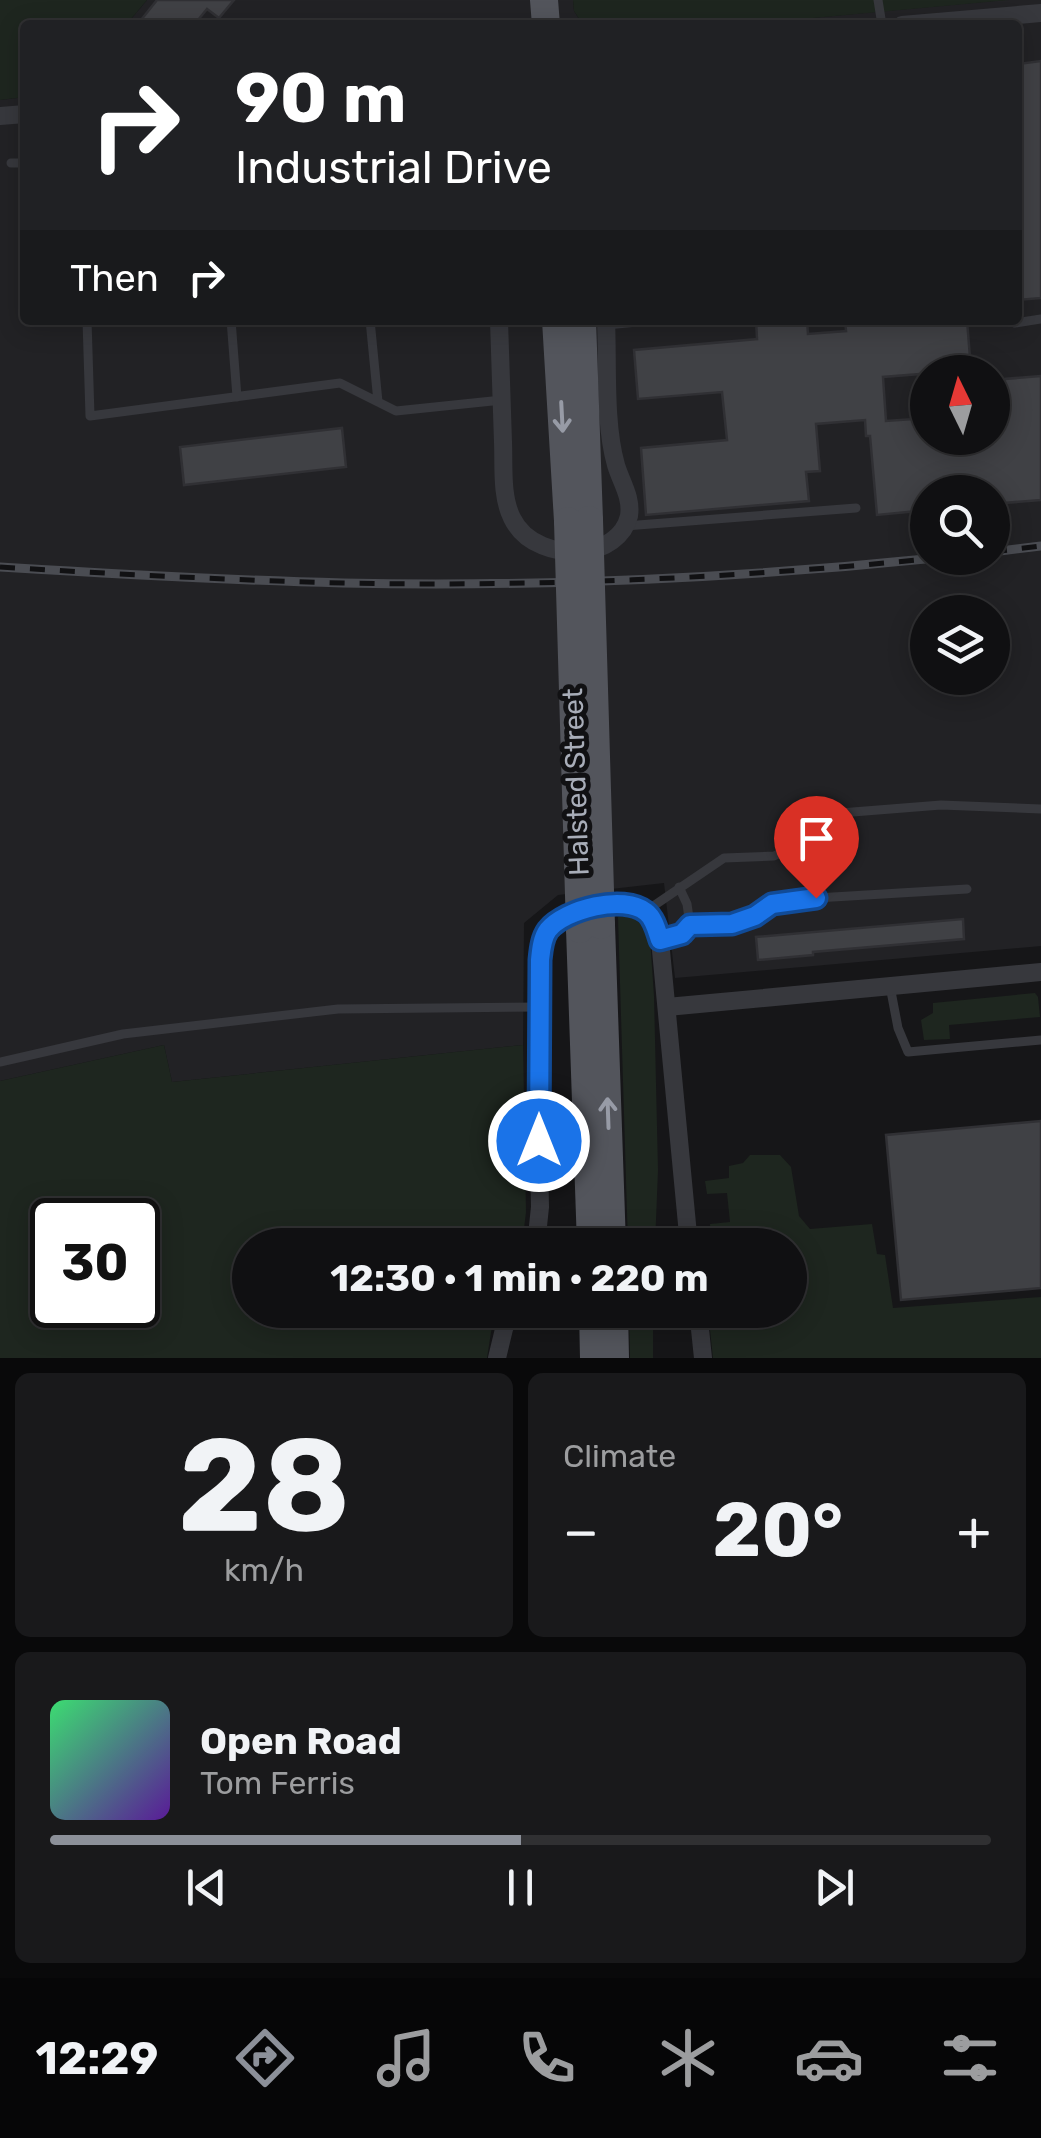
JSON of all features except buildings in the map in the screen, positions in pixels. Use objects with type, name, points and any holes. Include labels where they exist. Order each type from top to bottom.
[{"type":"main road","name":"Halsted Street","points":[[557,325],[579,520],[591,927],[590,1228]]},
{"type":"main road","name":"Halsted Street","points":[[579,520],[598,325]]},
{"type":"main road","name":"Halsted Street","points":[[591,927],[611,1228]]},
{"type":"main road","points":[[593,1328],[594,1358]]},
{"type":"main road","points":[[614,1328],[615,1358]]},
{"type":"street","points":[[934,20],[1012,8],[1041,13]]},
{"type":"street","points":[[499,325],[507,502],[512,519],[539,544],[555,551],[574,552],[608,544],[625,526],[629,514],[629,499],[612,450],[598,325]]},
{"type":"street","points":[[538,1228],[542,941],[548,930],[577,911],[628,904],[646,911],[660,940],[687,1228]]},
{"type":"street","points":[[667,1006],[1041,972]]},
{"type":"street","points":[[497,1358],[504,1328]]},
{"type":"street","points":[[700,1328],[703,1358]]},
{"type":"lane","points":[[10,163],[20,162]]},
{"type":"lane","points":[[86,325],[90,416],[340,383],[396,411],[502,400]]},
{"type":"lane","points":[[231,325],[238,397]]},
{"type":"lane","points":[[370,325],[378,402]]},
{"type":"lane","points":[[625,526],[856,508]]},
{"type":"lane","points":[[646,911],[724,858],[774,856],[789,848],[796,823],[815,815],[941,805],[1041,809]]},
{"type":"lane","points":[[679,887],[690,925]]},
{"type":"lane","points":[[660,940],[682,934],[690,925],[732,924],[755,916],[772,904],[967,888]]},
{"type":"lane","points":[[890,986],[898,1028],[908,1052],[1041,1040]]},
{"type":"lane","points":[[0,1062],[122,1034],[338,1009],[540,1007]]},
{"type":"shaded area","points":[[0,0],[147,0],[130,20],[20,20],[20,98],[0,100]]},
{"type":"shaded area","points":[[147,0],[573,0],[580,20],[130,20]]},
{"type":"shaded area","points":[[573,0],[1009,0],[792,20],[580,20]]},
{"type":"shaded area","points":[[1041,0],[1041,946],[675,978],[664,883],[558,895],[524,923],[523,1045],[172,1082],[164,1045],[0,1081],[0,100],[20,98],[20,325],[1022,325],[1022,20],[790,20]]},
{"type":"shaded area","points":[[630,916],[650,938],[658,1170],[656,1228],[627,1228],[618,917]]},
{"type":"shaded area","points":[[1035,993],[1040,1017],[949,1025],[950,1039],[924,1040],[921,1020],[933,1013],[933,1003]]},
{"type":"shaded area","points":[[164,1045],[172,1082],[523,1045],[524,1228],[232,1228],[232,1328],[492,1328],[487,1358],[0,1358],[0,1081]]},
{"type":"shaded area","points":[[750,1155],[780,1155],[791,1167],[799,1216],[810,1229],[872,1224],[877,1254],[885,1255],[893,1308],[1041,1297],[1041,1358],[713,1358],[710,1330],[715,1328],[807,1328],[807,1228],[710,1228],[710,1224],[730,1222],[727,1193],[707,1194],[705,1181],[729,1178],[729,1166],[743,1163]]},
{"type":"shaded area","points":[[629,1328],[653,1328],[653,1358],[630,1358]]},
{"type":"railway","points":[[1010,550],[1041,546]]},
{"type":"railway","points":[[0,567],[300,582],[491,584],[714,576],[910,560]]},
{"type":"route","points":[[539,1141],[540,960],[542,941],[559,920],[577,911],[628,904],[646,911],[660,940],[682,934],[690,925],[732,924],[755,916],[772,904],[816,898]]}]
